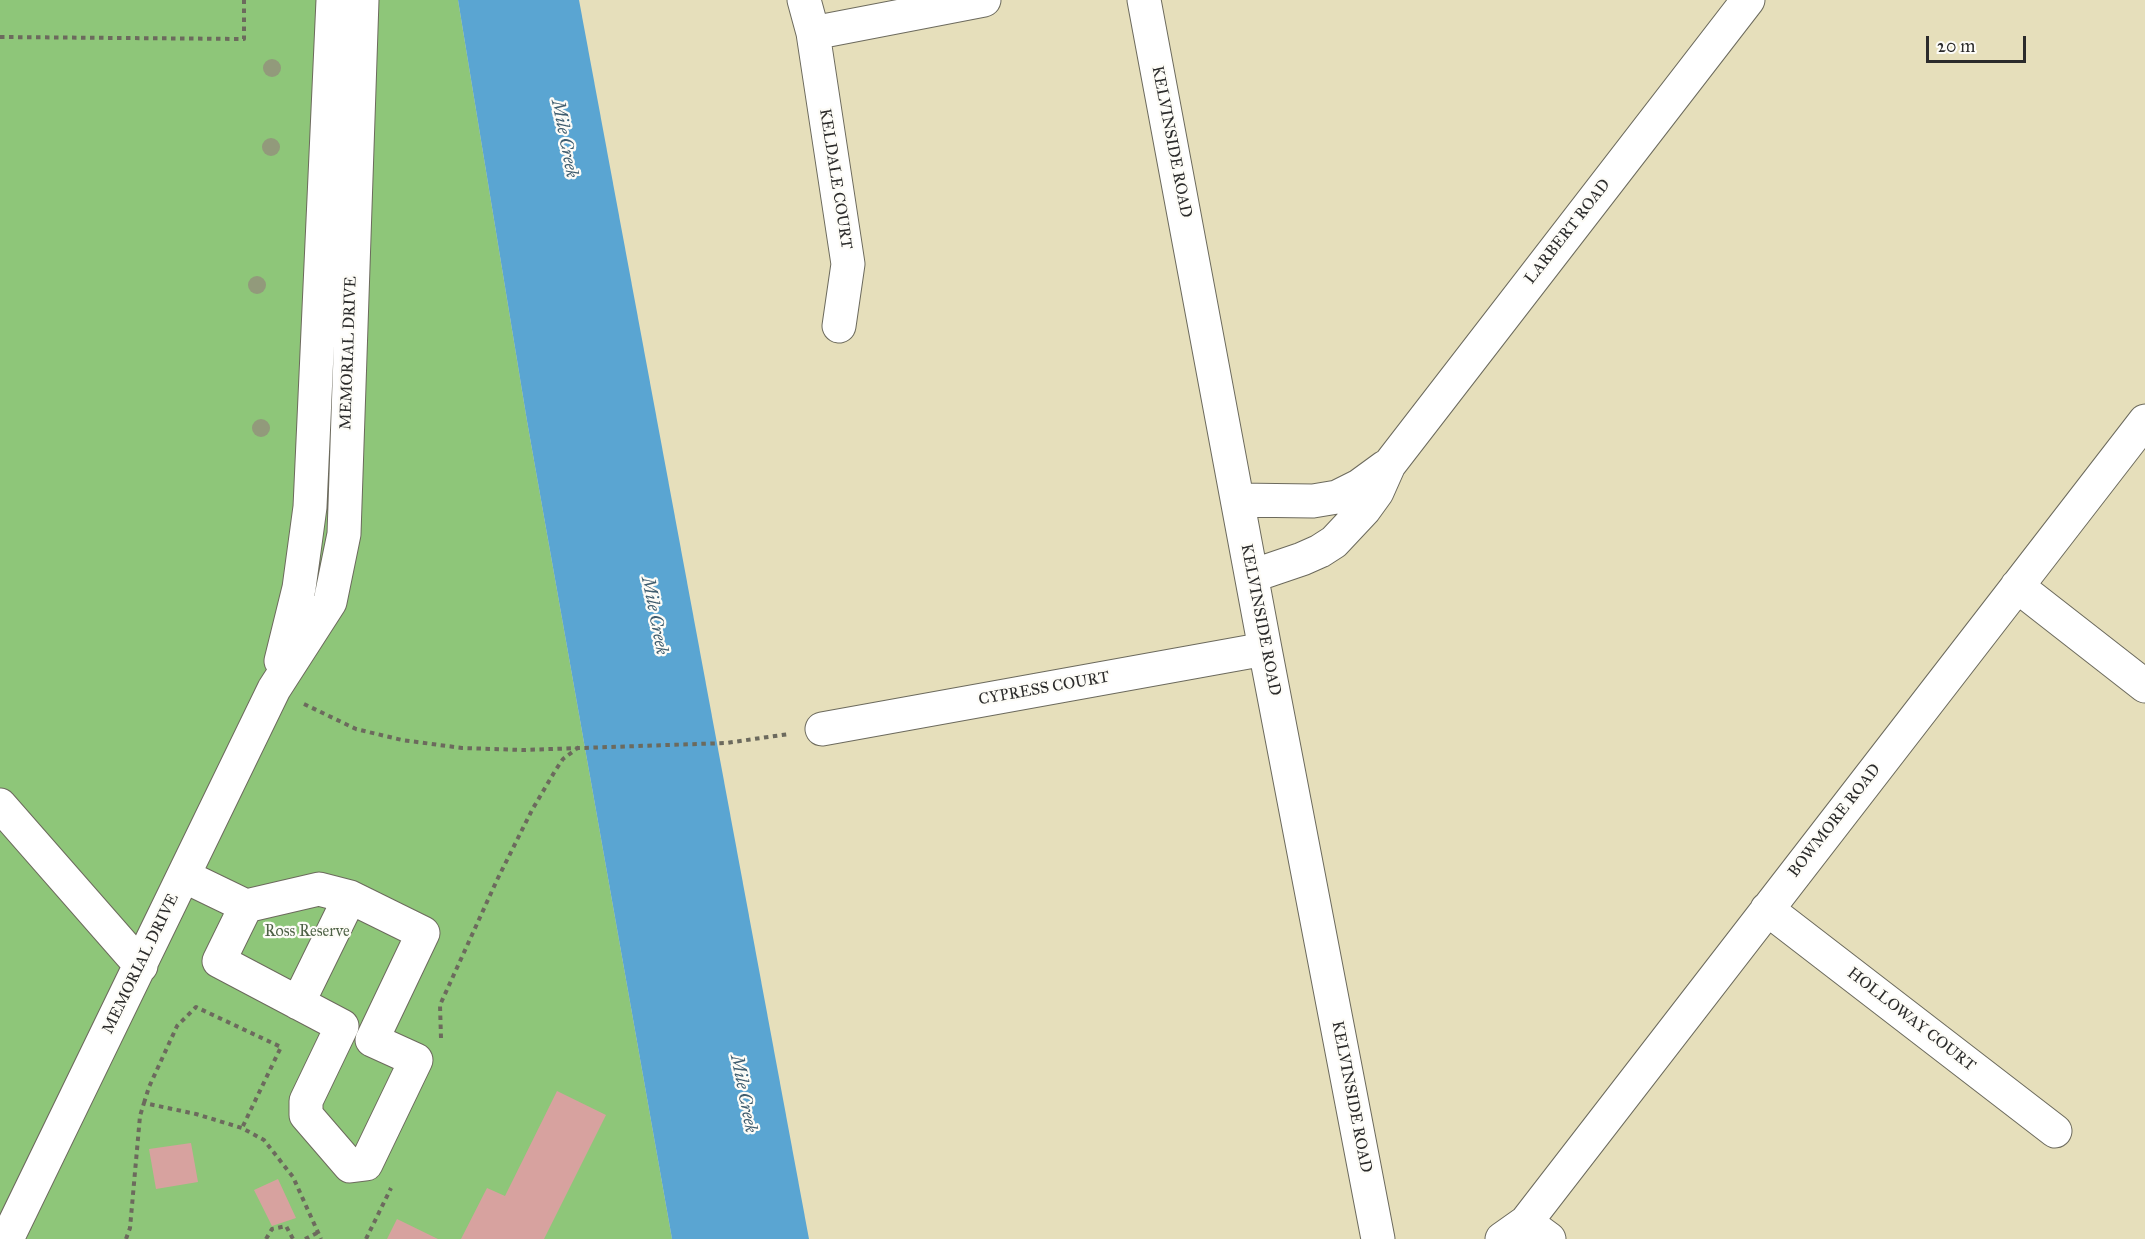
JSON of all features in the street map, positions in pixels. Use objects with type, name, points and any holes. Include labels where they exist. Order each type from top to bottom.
[{"type":"street","name":"MEMORIAL DRIVE","points":[[274,689],[299,588],[310,507],[333,0]]},
{"type":"street","name":"MEMORIAL DRIVE","points":[[8,1239],[274,689],[330,602],[344,534],[362,0]]},
{"type":"street","name":"KELDALE COURT","points":[[804,0],[813,33],[849,264],[838,326]]},
{"type":"street","points":[[813,33],[984,0]]},
{"type":"street","name":"KELVINSIDE ROAD","points":[[1144,0],[1265,649],[1379,1239]]},
{"type":"street","name":"LARBERT ROAD","points":[[1252,576],[1302,559],[1334,542],[1364,510],[1377,492],[1389,465],[1748,0]]},
{"type":"street","name":"BOWMORE ROAD","points":[[1524,1235],[1767,909],[2145,421]]},
{"type":"street","name":"LARBERT ROAD","points":[[1238,500],[1313,501],[1337,497],[1359,486],[1389,465]]},
{"type":"street","points":[[2017,586],[2145,686]]},
{"type":"street","name":"CYPRESS COURT","points":[[822,729],[1265,649]]},
{"type":"street","points":[[0,805],[141,966]]},
{"type":"street","points":[[184,876],[246,906],[319,889],[350,897],[423,933],[372,1040]]},
{"type":"street","points":[[298,1003],[350,897]]},
{"type":"street","points":[[246,906],[219,961],[342,1026],[416,1060],[366,1164],[350,1166],[306,1115],[306,1101],[342,1026]]},
{"type":"street","name":"HOLLOWAY COURT","points":[[1767,909],[2055,1131]]},
{"type":"path","points":[[0,37],[244,39],[244,0]]},
{"type":"path","points":[[274,689],[356,729],[402,740],[462,748],[523,750],[726,743],[822,729]]},
{"type":"path","points":[[442,1045],[440,1005],[497,880],[532,810],[555,771],[563,759],[580,747]]},
{"type":"path","points":[[126,1239],[131,1216],[140,1116],[149,1087],[177,1026],[196,1007],[282,1047],[242,1128]]},
{"type":"path","points":[[144,1103],[196,1114],[242,1128],[264,1140],[293,1177],[321,1239]]},
{"type":"path","points":[[266,1239],[272,1229],[286,1226],[293,1239]]},
{"type":"path","points":[[305,1239],[317,1233]]},
{"type":"green space","name":"Ross Reserve","points":[[0,0],[458,0],[527,421],[672,1239],[0,1239]]},
{"type":"water","name":"Mile Creek","points":[[458,0],[579,0],[809,1239],[672,1239],[527,421]]},
{"type":"building","points":[[557,1091],[606,1115],[544,1239],[461,1239],[487,1188],[505,1196]]},
{"type":"building","points":[[191,1143],[198,1182],[156,1189],[149,1149]]},
{"type":"building","points":[[278,1179],[296,1218],[272,1226],[254,1190]]},
{"type":"building","points":[[397,1219],[438,1239],[387,1239]]}]
